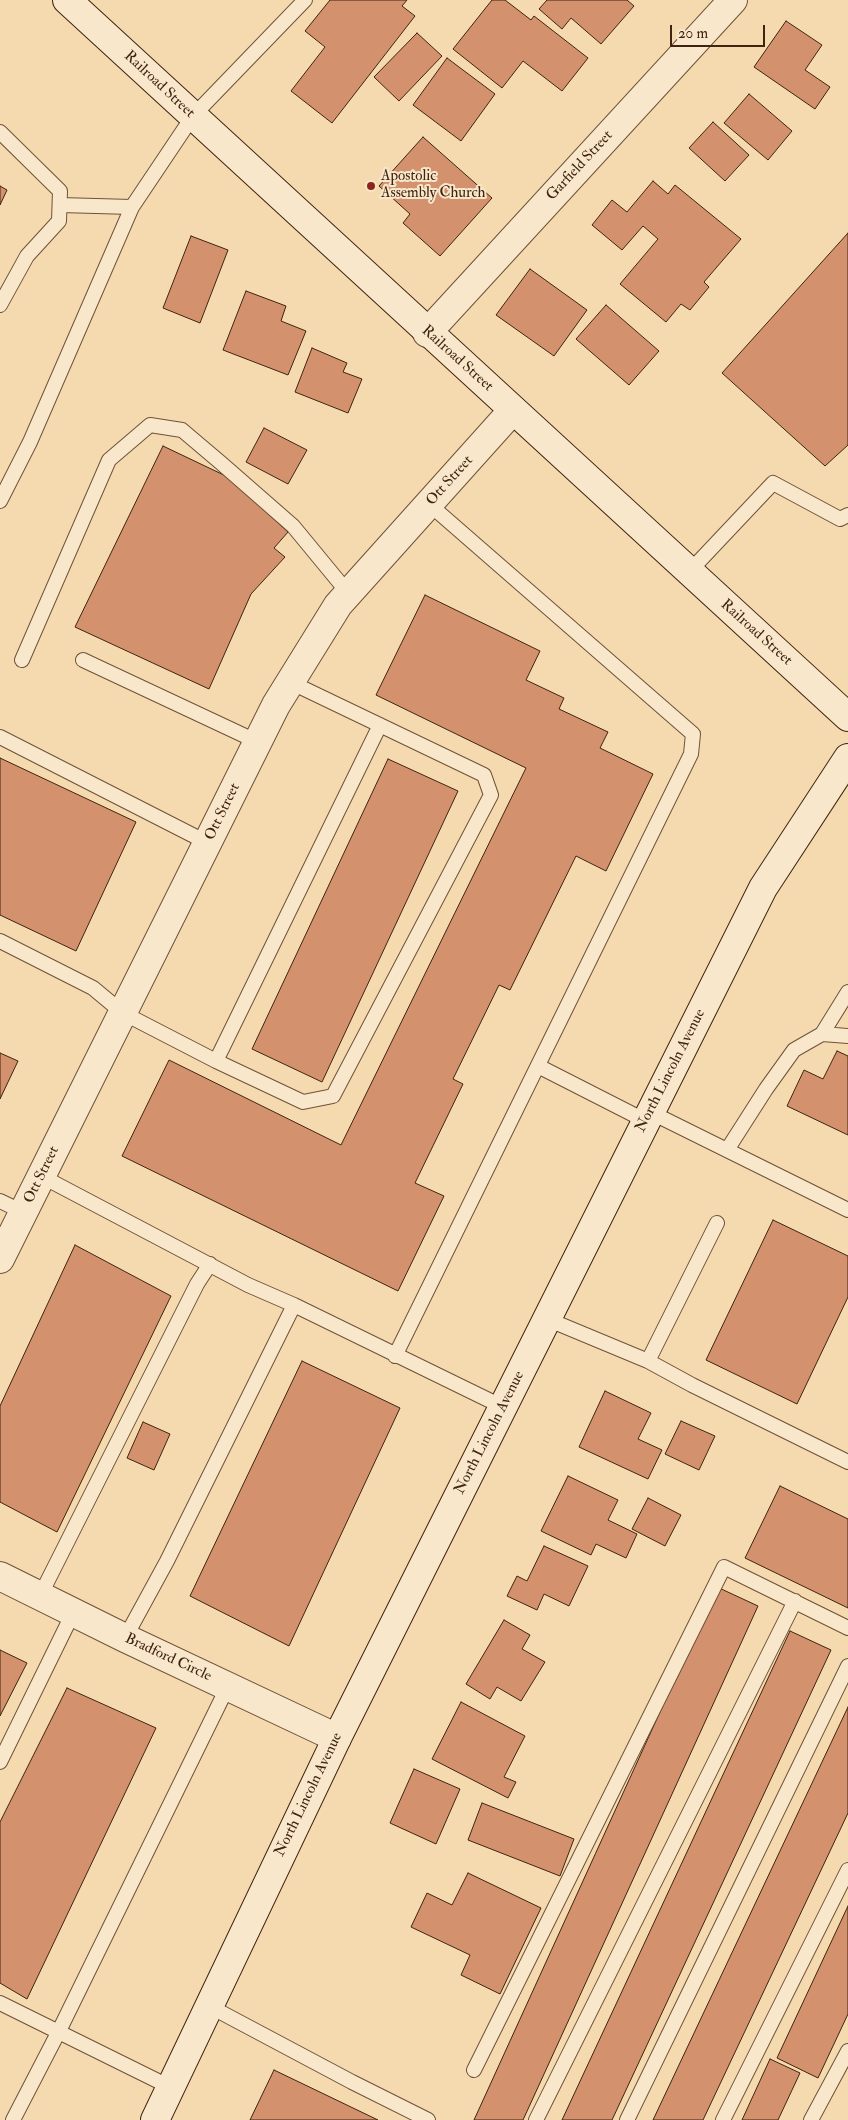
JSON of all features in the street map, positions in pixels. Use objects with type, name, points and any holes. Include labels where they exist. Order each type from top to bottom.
[{"type":"main road","name":"Garfield Street","points":[[427,332],[733,0]]},
{"type":"main road","name":"Railroad Street","points":[[80,4],[193,116],[848,717]]},
{"type":"main road","name":"Ott Street","points":[[0,1259],[12,1207],[41,1176],[276,705],[338,605],[513,410]]},
{"type":"main road","name":"North Lincoln Avenue","points":[[155,2120],[337,1738],[763,888],[848,758]]},
{"type":"main road","name":"Bradford Circle","points":[[0,1576],[72,1613],[337,1738]]},
{"type":"lane","points":[[0,501],[30,442],[132,207],[193,116],[305,0]]},
{"type":"lane","points":[[0,132],[60,191],[59,221],[26,256],[0,305]]},
{"type":"lane","points":[[60,205],[132,207]]},
{"type":"lane","points":[[22,660],[109,460],[150,425],[182,430],[221,463],[293,526],[349,594]]},
{"type":"lane","points":[[689,572],[773,483],[840,519],[848,515]]},
{"type":"lane","points":[[395,1356],[691,754],[693,734],[429,504]]},
{"type":"lane","points":[[83,660],[258,742]]},
{"type":"lane","points":[[0,941],[94,988],[123,1013],[304,1102],[333,1096],[491,796],[484,775],[290,682]]},
{"type":"lane","points":[[216,1060],[380,725]]},
{"type":"lane","points":[[0,737],[208,843]]},
{"type":"lane","points":[[727,1150],[766,1089],[794,1050],[822,1034],[848,992]]},
{"type":"lane","points":[[822,1034],[848,1036]]},
{"type":"lane","points":[[538,1066],[648,1117],[727,1150],[848,1210]]},
{"type":"lane","points":[[41,1176],[248,1285],[294,1305],[395,1356],[503,1407]]},
{"type":"lane","points":[[648,1361],[717,1224]]},
{"type":"lane","points":[[40,1596],[197,1284],[210,1264]]},
{"type":"lane","points":[[125,1638],[167,1561],[294,1305]]},
{"type":"lane","points":[[547,1319],[648,1361],[692,1385],[848,1462]]},
{"type":"lane","points":[[474,2070],[724,1567],[848,1628]]},
{"type":"lane","points":[[536,2120],[795,1602]]},
{"type":"lane","points":[[0,1762],[72,1613]]},
{"type":"lane","points":[[627,2120],[848,1666]]},
{"type":"lane","points":[[13,2120],[59,2031],[228,1686]]},
{"type":"lane","points":[[723,2120],[848,1870]]},
{"type":"lane","points":[[0,2003],[170,2087]]},
{"type":"lane","points":[[209,2006],[428,2120]]},
{"type":"lane","points":[[811,2120],[848,2051]]},
{"type":"building","points":[[330,0],[407,0],[402,6],[415,16],[332,123],[291,91],[325,47],[305,31]]},
{"type":"building","points":[[492,0],[505,0],[531,20],[534,16],[588,58],[562,91],[523,61],[502,88],[453,49]]},
{"type":"building","points":[[547,0],[627,0],[634,6],[601,44],[571,18],[562,29],[539,9]]},
{"type":"building","points":[[786,21],[822,45],[805,70],[830,87],[815,109],[754,67]]},
{"type":"building","points":[[417,33],[442,56],[399,101],[374,77]]},
{"type":"building","points":[[447,58],[495,94],[461,141],[413,105]]},
{"type":"building","points":[[749,94],[792,131],[768,160],[724,123]]},
{"type":"building","points":[[713,122],[749,155],[725,181],[689,148]]},
{"type":"building","points":[[423,137],[492,198],[440,256],[403,223],[410,214],[379,186]]},
{"type":"building","points":[[653,181],[668,194],[675,185],[741,239],[704,282],[709,287],[690,310],[681,304],[666,322],[620,284],[658,239],[643,226],[622,250],[592,225],[612,200],[627,212]]},
{"type":"building","points":[[0,186],[7,190],[0,205]]},
{"type":"building","points":[[848,233],[848,445],[825,466],[722,373]]},
{"type":"building","points":[[191,236],[228,250],[200,323],[163,308]]},
{"type":"building","points":[[530,269],[587,310],[554,356],[496,315]]},
{"type":"building","points":[[246,291],[286,306],[281,321],[306,331],[288,375],[223,350]]},
{"type":"building","points":[[606,305],[659,351],[629,385],[576,339]]},
{"type":"building","points":[[312,348],[347,363],[343,372],[362,379],[348,413],[295,392]]},
{"type":"building","points":[[264,428],[307,450],[288,484],[246,462]]},
{"type":"building","points":[[163,446],[228,477],[288,532],[274,548],[285,557],[251,594],[209,689],[75,627]]},
{"type":"building","points":[[425,595],[540,651],[526,680],[564,698],[559,709],[608,732],[600,748],[653,774],[606,871],[576,856],[510,990],[499,985],[453,1079],[463,1084],[415,1183],[444,1196],[398,1291],[122,1156],[169,1060],[341,1145],[526,768],[376,695]]},
{"type":"building","points":[[0,758],[136,822],[76,951],[0,915]]},
{"type":"building","points":[[388,759],[458,791],[322,1082],[252,1049]]},
{"type":"building","points":[[837,1051],[848,1056],[848,1135],[787,1106],[804,1070],[823,1079]]},
{"type":"building","points":[[0,1053],[18,1061],[0,1099]]},
{"type":"building","points":[[773,1220],[848,1256],[848,1297],[797,1404],[706,1360]]},
{"type":"building","points":[[75,1245],[171,1296],[57,1532],[0,1502],[0,1406]]},
{"type":"building","points":[[302,1361],[400,1408],[289,1646],[190,1596]]},
{"type":"building","points":[[605,1391],[651,1413],[638,1439],[662,1450],[648,1479],[579,1447]]},
{"type":"building","points":[[681,1421],[715,1436],[699,1470],[665,1454]]},
{"type":"building","points":[[143,1422],[170,1434],[154,1470],[127,1458]]},
{"type":"building","points":[[568,1476],[618,1500],[608,1520],[637,1534],[626,1558],[596,1544],[591,1555],[541,1531]]},
{"type":"building","points":[[780,1486],[848,1519],[848,1608],[745,1558]]},
{"type":"building","points":[[648,1498],[681,1515],[665,1546],[632,1529]]},
{"type":"building","points":[[544,1546],[588,1566],[569,1606],[544,1594],[537,1610],[507,1596],[517,1576],[527,1581]]},
{"type":"building","points":[[717,1587],[758,1606],[523,2120],[474,2120]]},
{"type":"building","points":[[504,1620],[530,1635],[522,1649],[545,1662],[521,1701],[497,1687],[490,1699],[466,1684]]},
{"type":"building","points":[[790,1631],[831,1650],[612,2120],[562,2120]]},
{"type":"building","points":[[0,1650],[27,1663],[0,1716]]},
{"type":"building","points":[[67,1688],[156,1728],[27,1999],[0,1983],[0,1822]]},
{"type":"building","points":[[461,1702],[525,1736],[504,1777],[516,1782],[508,1798],[432,1759]]},
{"type":"building","points":[[848,1707],[848,1813],[703,2120],[653,2120]]},
{"type":"building","points":[[414,1769],[460,1789],[436,1844],[390,1823]]},
{"type":"building","points":[[482,1803],[574,1839],[560,1876],[468,1840]]},
{"type":"building","points":[[468,1873],[541,1908],[500,1994],[461,1975],[470,1955],[411,1927],[427,1893],[452,1905]]},
{"type":"building","points":[[848,1906],[848,2014],[818,2078],[777,2058]]},
{"type":"building","points":[[770,2059],[800,2073],[778,2120],[742,2120]]},
{"type":"building","points":[[274,2070],[378,2120],[250,2120]]},
{"type":"place","name":"Apostolic Assembly Church","points":[[371,186]]}]
